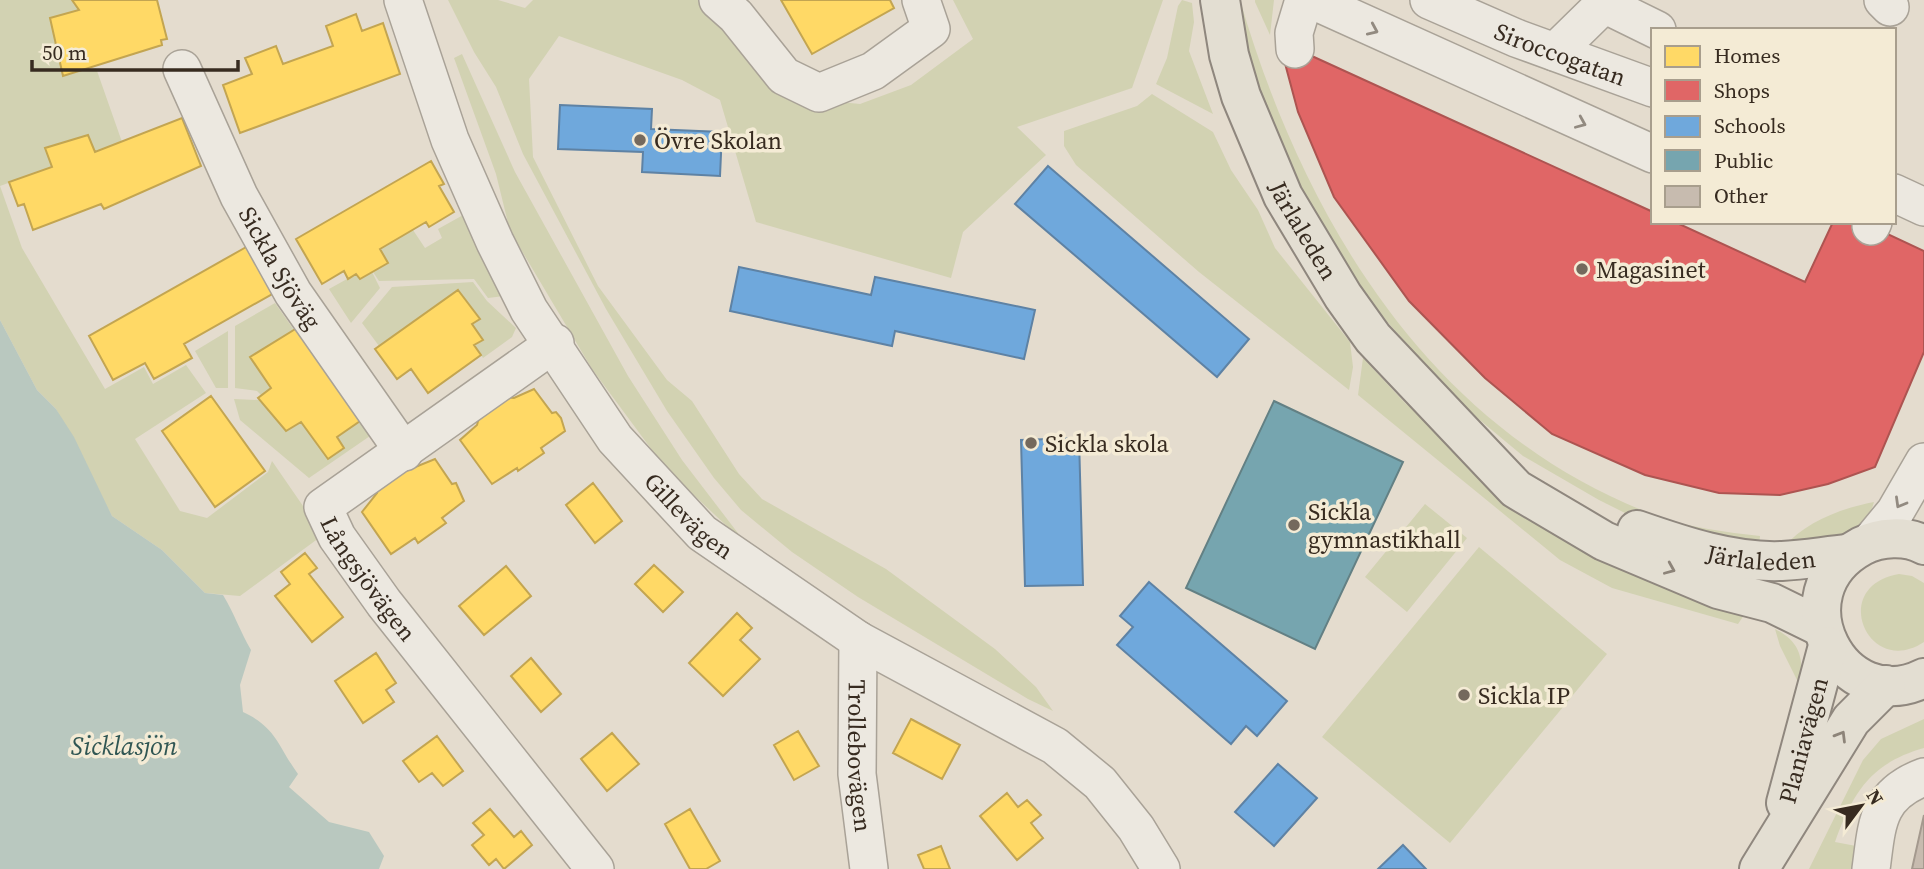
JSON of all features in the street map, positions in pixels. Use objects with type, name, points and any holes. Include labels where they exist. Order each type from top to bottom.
[{"type":"main road","name":"Järlaleden","points":[[1220,0],[1229,55],[1241,96],[1283,196],[1343,296],[1373,338],[1516,489],[1604,541],[1718,589],[1772,603],[1825,636]]},
{"type":"main road","name":"Järlaleden","points":[[1455,423],[1529,474],[1613,522],[1695,550],[1780,561],[1860,548],[1895,538],[1924,545]]},
{"type":"main road","name":"Planiavägen","points":[[1778,835],[1825,636],[1820,607],[1824,587],[1834,569],[1860,548]]},
{"type":"main road","points":[[1825,636],[1843,665],[1862,679],[1912,682]]},
{"type":"main road","name":"Planiavägen","points":[[1759,869],[1851,720],[1912,682]]},
{"type":"street","name":"Gillevägen","points":[[403,0],[426,111],[529,310],[555,343],[615,439],[702,533],[858,640],[1055,746],[1100,783],[1136,828],[1161,869]]},
{"type":"street","points":[[718,0],[736,16],[784,76],[819,93],[873,71],[931,29],[921,0]]},
{"type":"street","points":[[1295,49],[1294,33],[1304,0]]},
{"type":"street","points":[[1312,0],[1651,153]]},
{"type":"street","name":"Siroccogatan","points":[[1429,0],[1464,18],[1651,88]]},
{"type":"street","points":[[1555,52],[1604,4],[1653,28]]},
{"type":"street","name":"Sickla Sjöväg","points":[[182,69],[240,196],[293,293],[404,452]]},
{"type":"street","points":[[1896,194],[1924,207]]},
{"type":"street","name":"Långsjövägen","points":[[555,343],[323,507],[326,519],[384,603],[595,869]]},
{"type":"street","points":[[1860,548],[1895,512],[1924,462]]},
{"type":"street","name":"Trollebovägen","points":[[858,640],[857,774],[869,869]]},
{"type":"street","points":[[1871,869],[1878,817],[1889,799],[1909,783],[1924,778]]},
{"type":"green space","points":[[0,0],[72,0],[74,5],[77,5],[79,10],[50,18],[63,75],[96,68],[122,142],[95,152],[88,135],[46,148],[52,167],[0,186]]},
{"type":"green space","points":[[448,0],[498,0],[525,8],[533,0],[708,0],[801,98],[860,104],[911,85],[973,39],[953,0],[1163,0],[1132,88],[1017,127],[1046,155],[963,232],[951,278],[756,222],[720,100],[682,80],[559,36],[529,79],[533,157],[598,286],[667,380],[692,401],[739,474],[762,499],[886,569],[995,649],[1036,687],[1053,711],[1028,699],[858,597],[792,552],[741,510],[714,478],[667,411],[606,309],[523,154],[496,87],[474,52]]},
{"type":"green space","points":[[1182,0],[1192,3],[1194,22],[1189,51],[1213,114],[1156,84],[1167,58],[1178,6]]},
{"type":"green space","points":[[1231,0],[1240,0],[1267,82],[1300,162],[1340,238],[1388,309],[1443,374],[1506,431],[1577,479],[1657,516],[1682,524],[1760,536],[1759,546],[1649,525],[1523,456],[1463,406],[1380,314],[1340,256],[1296,181],[1271,125],[1234,17]]},
{"type":"green space","points":[[1274,0],[1270,35],[1255,2]]},
{"type":"green space","points":[[462,54],[515,172],[628,376],[682,460],[747,545],[666,469],[592,369],[510,231],[496,174],[454,58]]},
{"type":"green space","points":[[1152,94],[1213,132],[1231,170],[1258,210],[1275,248],[1350,342],[1353,367],[1349,390],[1199,272],[1076,165],[1064,146],[1064,131],[1137,106]]},
{"type":"green space","points":[[0,186],[22,248],[105,389],[144,367],[153,384],[186,365],[206,393],[135,439],[180,511],[207,518],[268,472],[272,461],[323,535],[240,596],[205,593],[162,550],[112,516],[56,409],[37,390],[0,320]]},
{"type":"green space","points":[[465,214],[504,296],[488,298],[474,279],[379,281],[373,272],[388,263],[380,249],[413,230],[425,248],[442,238],[438,229]]},
{"type":"green space","points":[[372,272],[380,288],[351,323],[329,289],[356,274],[360,279]]},
{"type":"green space","points":[[473,282],[487,301],[516,328],[512,337],[483,358],[474,345],[483,339],[472,324],[480,318],[458,290],[379,346],[362,323],[392,287]]},
{"type":"green space","points":[[275,303],[294,330],[251,356],[271,388],[261,395],[257,391],[235,388],[235,326]]},
{"type":"green space","points":[[228,331],[228,388],[216,388],[195,351]]},
{"type":"green space","points":[[1363,358],[1406,404],[1471,454],[1746,612],[1738,624],[1612,588],[1560,560],[1358,395]]},
{"type":"green space","points":[[234,399],[259,400],[286,431],[301,422],[328,459],[344,448],[337,437],[359,421],[370,436],[309,478],[240,420]]},
{"type":"green space","points":[[1874,502],[1868,515],[1850,533],[1825,542],[1784,547],[1802,530],[1825,517]]},
{"type":"green space","points":[[1425,504],[1467,538],[1407,612],[1365,577]]},
{"type":"green space","name":"Sickla IP","points":[[1479,547],[1607,654],[1450,843],[1322,737]]},
{"type":"green space","points":[[1899,574],[1912,576],[1924,583],[1924,642],[1904,650],[1886,649],[1873,640],[1864,626],[1861,611],[1865,595],[1877,582]]},
{"type":"green space","points":[[1775,629],[1796,646],[1801,660],[1801,688],[1780,646]]},
{"type":"green space","points":[[1924,719],[1924,748],[1906,754],[1877,771],[1866,782],[1849,808],[1835,842],[1856,846],[1856,869],[1809,869],[1863,760],[1881,739]]},
{"type":"water","name":"Sicklasjön","points":[[0,320],[37,390],[56,409],[74,437],[112,516],[162,550],[205,593],[223,595],[251,650],[240,685],[243,712],[270,731],[298,774],[289,787],[329,822],[369,832],[384,856],[379,869],[0,869]]},
{"type":"building: Homes","points":[[72,0],[157,0],[167,39],[161,40],[162,45],[63,76],[50,18],[79,10]]},
{"type":"building: Homes","points":[[781,0],[890,0],[894,8],[812,54]]},
{"type":"building: Homes","points":[[356,14],[362,31],[383,23],[400,74],[240,133],[223,85],[252,74],[245,58],[276,46],[283,64],[333,46],[326,26]]},
{"type":"building: Homes","points":[[182,118],[201,166],[104,209],[101,204],[33,230],[24,204],[18,206],[9,182],[52,167],[45,148],[88,135],[95,152]]},
{"type":"building: Homes","points":[[431,161],[444,184],[439,186],[454,212],[429,227],[426,222],[380,249],[388,263],[360,279],[356,274],[348,279],[344,271],[322,284],[296,239]]},
{"type":"building: Homes","points":[[248,246],[274,293],[184,344],[192,358],[154,379],[145,363],[113,380],[89,336]]},
{"type":"building: Homes","points":[[458,290],[480,319],[472,324],[483,340],[474,345],[481,355],[428,393],[411,369],[397,379],[375,349]]},
{"type":"building: Homes","points":[[297,328],[363,419],[337,437],[344,448],[328,459],[301,422],[286,431],[258,398],[271,388],[250,357]]},
{"type":"building: Homes","points":[[534,389],[552,413],[556,412],[561,418],[565,431],[541,448],[544,453],[518,471],[517,468],[492,484],[460,440],[477,425],[480,414],[503,397],[514,398]]},
{"type":"building: Homes","points":[[211,396],[265,471],[215,507],[162,431]]},
{"type":"building: Homes","points":[[435,459],[452,484],[456,483],[464,501],[442,518],[446,523],[418,543],[415,538],[391,554],[362,512],[377,493],[380,484],[404,468],[413,468]]},
{"type":"building: Homes","points":[[593,483],[622,521],[595,543],[566,505]]},
{"type":"building: Homes","points":[[305,553],[317,568],[309,574],[343,617],[312,642],[275,596],[290,584],[281,572]]},
{"type":"building: Homes","points":[[654,565],[683,592],[663,612],[635,584]]},
{"type":"building: Homes","points":[[506,566],[531,596],[484,635],[459,606]]},
{"type":"building: Homes","points":[[737,613],[752,628],[740,640],[760,659],[723,696],[689,663]]},
{"type":"building: Homes","points":[[376,653],[396,683],[386,690],[394,702],[363,723],[335,681]]},
{"type":"building: Homes","points":[[531,658],[561,694],[541,712],[511,676]]},
{"type":"building: Homes","points":[[911,719],[960,745],[942,779],[893,753]]},
{"type":"building: Homes","points":[[798,731],[819,766],[794,780],[774,745]]},
{"type":"building: Homes","points":[[612,733],[639,764],[607,791],[581,759]]},
{"type":"building: Homes","points":[[437,736],[463,771],[443,786],[432,773],[419,782],[403,761]]},
{"type":"building: Homes","points":[[1007,793],[1018,807],[1027,800],[1041,815],[1031,823],[1043,838],[1017,860],[980,816]]},
{"type":"building: Homes","points":[[490,809],[514,837],[521,831],[532,845],[504,869],[496,859],[489,865],[472,845],[484,835],[473,823]]},
{"type":"building: Homes","points":[[690,809],[720,861],[706,869],[690,869],[665,824]]},
{"type":"building: Homes","points":[[941,846],[950,869],[924,869],[918,855]]},
{"type":"building: Shops","name":"Magasinet","points":[[1279,41],[1651,211],[1651,224],[1679,224],[1805,282],[1832,224],[1866,224],[1924,251],[1924,352],[1875,467],[1828,484],[1780,495],[1719,493],[1645,475],[1552,434],[1485,378],[1409,301],[1334,197],[1298,112]]},
{"type":"building: Schools","name":"Övre Skolan","points":[[560,105],[652,109],[651,129],[722,132],[720,176],[642,172],[643,152],[558,149]]},
{"type":"building: Schools","points":[[1048,166],[1249,339],[1217,377],[1015,204]]},
{"type":"building: Schools","points":[[739,267],[871,295],[875,277],[1035,310],[1024,359],[895,331],[892,346],[730,311]]},
{"type":"building: Schools","points":[[1079,438],[1083,585],[1025,586],[1021,440]]},
{"type":"building: Schools","points":[[1149,582],[1287,701],[1257,736],[1246,726],[1231,744],[1117,645],[1133,627],[1120,616]]},
{"type":"building: Schools","points":[[1278,764],[1317,798],[1274,846],[1235,812]]},
{"type":"building: Schools","points":[[1403,845],[1426,869],[1378,869]]},
{"type":"building: Public","name":"Sickla gymnastikhall","points":[[1274,401],[1403,462],[1315,649],[1186,588]]},
{"type":"building: Other","points":[[1924,815],[1924,869],[1912,869]]},
{"type":"place","name":"Övre Skolan","points":[[640,140]]},
{"type":"place","name":"Magasinet","points":[[1582,269]]},
{"type":"place","name":"Sickla skola","points":[[1031,443]]},
{"type":"place","name":"Sickla gymnastikhall","points":[[1294,525]]},
{"type":"place","name":"Sickla IP","points":[[1464,695]]}]
